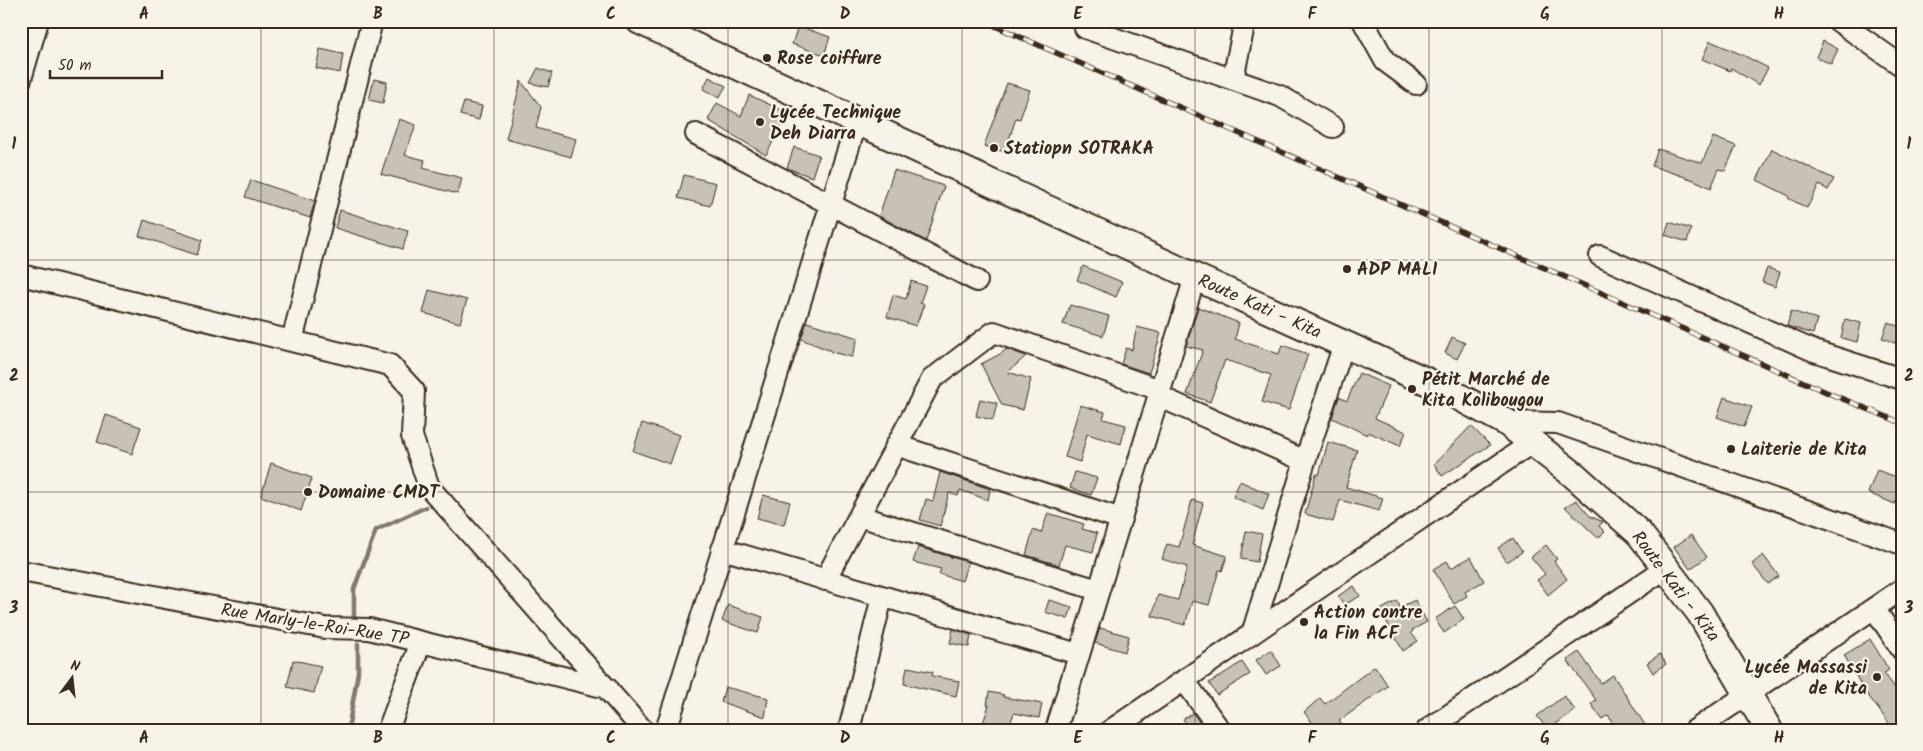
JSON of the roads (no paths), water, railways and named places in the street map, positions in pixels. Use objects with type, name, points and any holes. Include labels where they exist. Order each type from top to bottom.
[{"type":"main road","name":"Route Kati - Kita","points":[[640,21],[1446,390],[1506,422],[1574,475],[1639,533],[1700,613],[1749,693],[1769,730]]},
{"type":"street","points":[[21,79],[38,21]]},
{"type":"street","points":[[292,341],[372,21]]},
{"type":"street","points":[[1233,79],[1245,21]]},
{"type":"street","points":[[1363,21],[1385,61],[1416,84]]},
{"type":"street","points":[[1838,21],[1902,66]]},
{"type":"street","points":[[1080,24],[1280,96],[1333,127]]},
{"type":"street","points":[[666,730],[857,121]]},
{"type":"street","points":[[696,134],[977,281]]},
{"type":"street","points":[[1600,256],[1814,351],[1902,380]]},
{"type":"street","points":[[21,275],[390,364],[414,391],[412,436],[429,487],[643,730]]},
{"type":"street","points":[[1056,730],[1196,277]]},
{"type":"street","points":[[825,580],[932,379],[994,332],[1159,393],[1305,461]]},
{"type":"street","points":[[1252,634],[1305,461],[1344,344]]},
{"type":"street","points":[[1506,422],[1558,423],[1902,544]]},
{"type":"street","points":[[1111,730],[1533,442]]},
{"type":"street","points":[[896,445],[1121,519]]},
{"type":"street","points":[[859,516],[1098,590]]},
{"type":"street","points":[[722,549],[1078,654]]},
{"type":"street","points":[[1427,730],[1666,568]]},
{"type":"street","name":"Rue Marly-le-Roi-Rue TP","points":[[21,571],[325,628],[369,629],[607,688]]},
{"type":"street","points":[[1695,730],[1902,589]]},
{"type":"street","points":[[849,730],[882,597]]},
{"type":"street","points":[[1874,608],[1902,650]]},
{"type":"street","points":[[388,730],[421,642]]},
{"type":"street","points":[[1184,680],[1220,730]]},
{"type":"waterway","points":[[354,619],[354,589],[376,530],[426,507]]},
{"type":"waterway","points":[[348,730],[358,672],[358,644]]},
{"type":"railway","points":[[984,21],[1833,395],[1902,423]]},
{"type":"place","name":"Rose coiffure","points":[[767,58]]},
{"type":"place","name":"Lycée Technique Deh Diarra","points":[[760,122]]},
{"type":"place","name":"Statiopn SOTRAKA","points":[[994,148]]},
{"type":"place","name":"ADP MALI","points":[[1347,269]]},
{"type":"place","name":"Pétit Marché de Kita Kolibougou","points":[[1412,389]]},
{"type":"place","name":"Laiterie de Kita","points":[[1731,449]]},
{"type":"place","name":"Domaine CMDT","points":[[308,492]]},
{"type":"place","name":"Action contre la Fin ACF","points":[[1304,622]]},
{"type":"place","name":"Lycée Massassi de Kita","points":[[1877,677]]}]
